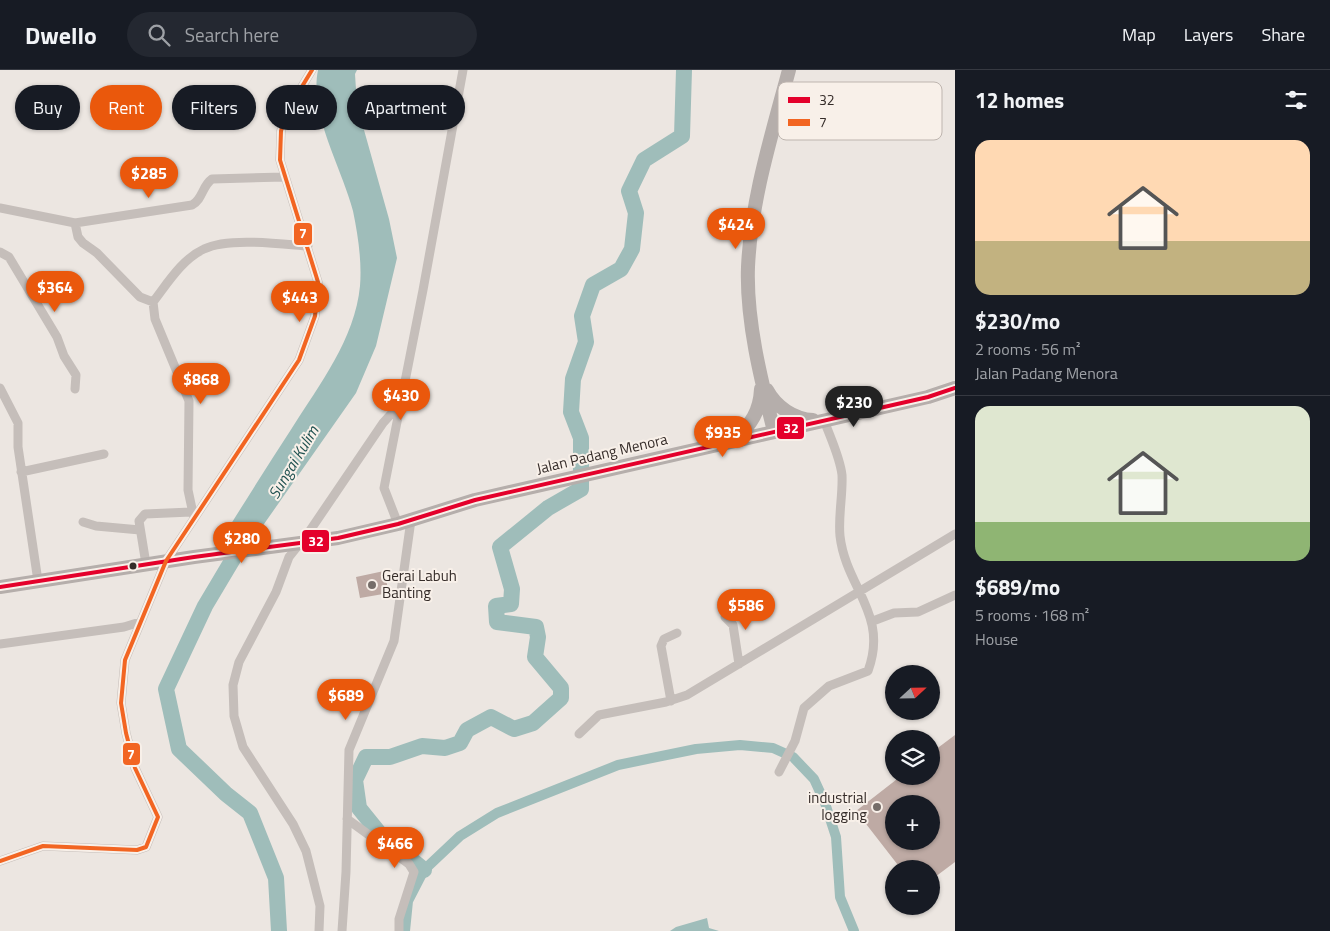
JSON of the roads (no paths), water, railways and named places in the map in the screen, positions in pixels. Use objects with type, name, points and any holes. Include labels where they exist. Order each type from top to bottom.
[{"type":"main road","points":[[774,431],[761,380],[749,296],[748,266],[763,170],[778,112]]},
{"type":"main road","points":[[761,380],[771,398],[786,412],[804,420],[824,420]]},
{"type":"main road","points":[[736,440],[751,424],[760,403],[761,380]]},
{"type":"main road","name":"Jalan Padang Menora","points":[[0,587],[302,541],[338,538],[404,522],[475,500],[561,479],[703,448],[928,396],[955,388]]},
{"type":"street","points":[[0,861],[43,846],[137,850],[146,847],[158,817],[135,768],[121,703],[125,660],[166,561],[192,515],[299,360],[316,316],[318,282],[280,160],[281,131],[286,113],[312,70]]},
{"type":"street","points":[[342,931],[349,750],[394,642],[404,522],[384,488],[463,70]]},
{"type":"street","points":[[0,208],[75,223],[192,205],[198,202],[207,182],[212,179],[284,177]]},
{"type":"street","points":[[75,223],[78,237],[83,243],[97,253],[140,297],[153,302]]},
{"type":"street","points":[[192,515],[188,490],[190,401],[155,319],[153,302],[179,269],[204,249],[259,242],[308,246]]},
{"type":"street","points":[[0,252],[9,257],[57,337],[64,356],[76,375],[76,389]]},
{"type":"street","points":[[0,388],[18,423],[18,447],[38,581]]},
{"type":"street","points":[[319,931],[320,906],[306,851],[293,824],[243,747],[234,716],[234,686],[239,662],[276,592],[289,556],[302,541],[384,423],[401,403]]},
{"type":"street","points":[[779,772],[789,756],[795,741],[804,708],[829,686],[868,671],[875,641],[872,621],[846,560],[840,535],[842,472],[824,420]]},
{"type":"street","points":[[22,472],[104,454]]},
{"type":"street","points":[[146,564],[139,521],[145,514],[192,515]]},
{"type":"street","points":[[83,522],[96,526],[140,530]]},
{"type":"street","points":[[579,734],[599,715],[671,701],[687,695],[955,534]]},
{"type":"street","points":[[872,621],[894,613],[918,612],[955,595]]},
{"type":"street","points":[[725,617],[732,626],[739,664]]},
{"type":"street","points":[[0,644],[124,627],[140,622]]},
{"type":"street","points":[[671,701],[661,646],[664,639],[678,633]]},
{"type":"street","points":[[347,819],[409,864],[414,872],[399,919],[399,931]]},
{"type":"water","points":[[318,70],[357,70],[355,74],[356,85],[347,85],[347,130],[364,130],[389,219],[397,258],[376,346],[356,393],[257,534],[221,540],[334,361],[357,306],[360,268],[353,211],[324,130],[337,130],[337,85],[316,85]]},
{"type":"water","points":[[707,918],[709,928],[719,931],[670,931],[676,927]]},
{"type":"waterway","points":[[424,870],[380,834],[359,808],[355,780],[366,757],[390,757],[422,746],[445,748],[460,743],[467,730],[491,717],[514,729],[533,723],[561,698],[561,688],[535,657],[538,637],[536,627],[497,622],[496,606],[511,604],[512,589],[500,547],[548,508],[581,489],[581,438],[571,412],[573,379],[586,342],[582,316],[593,285],[621,269],[632,249],[636,213],[629,191],[644,160],[682,136],[684,70]]},
{"type":"waterway","name":"Sungai Kulim","points":[[258,517],[205,606],[166,689],[179,749],[226,794],[250,813],[276,878],[279,931]]},
{"type":"waterway","points":[[405,931],[408,901],[424,870],[460,836],[497,813],[618,765],[696,749],[740,745],[773,748],[793,757],[814,779],[825,803],[836,837],[840,897],[854,931]]},
{"type":"place","name":"Gerai Labuh Banting","points":[[372,585]]},
{"type":"place","name":"industrial logging","points":[[877,807]]}]
